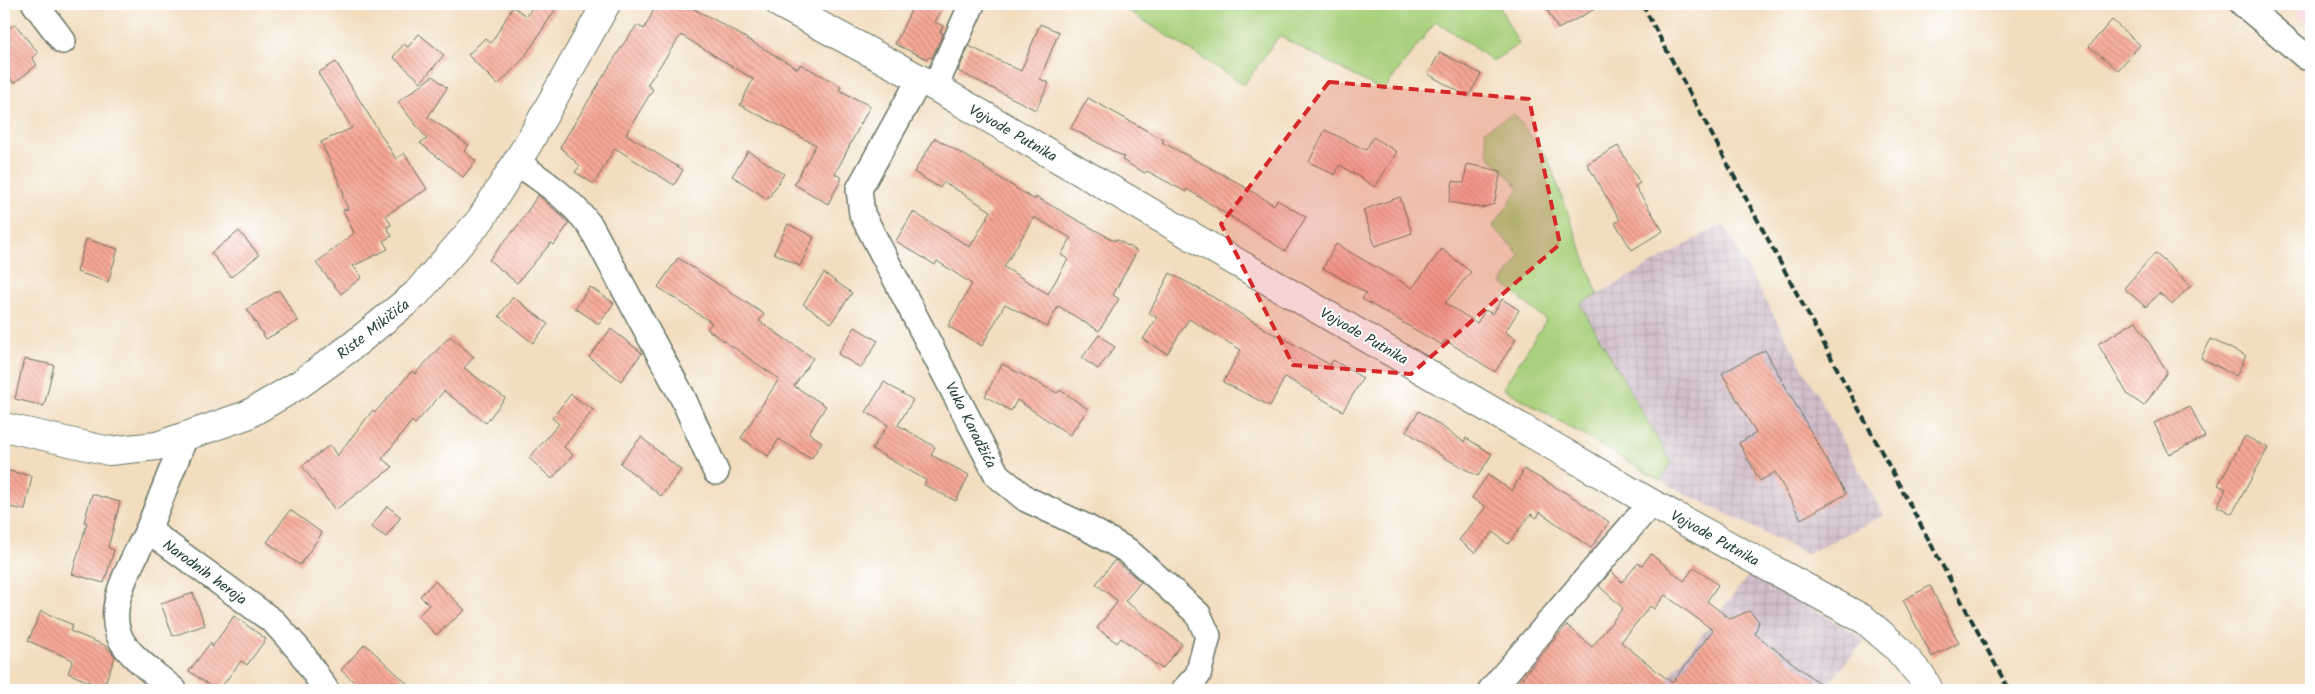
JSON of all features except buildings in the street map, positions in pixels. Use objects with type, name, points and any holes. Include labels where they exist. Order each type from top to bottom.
[{"type":"street","points":[[35,4],[63,42]]},
{"type":"street","name":"Riste Mikičića","points":[[4,428],[109,451],[157,446],[247,415],[300,384],[352,347],[416,294],[481,219],[516,162],[606,4]]},
{"type":"street","name":"Vojvode Putnika","points":[[780,4],[928,83],[1651,503],[1865,620],[1896,647],[1922,677],[1929,690]]},
{"type":"street","name":"Vuka Karadžića","points":[[972,4],[928,83],[859,189],[862,214],[997,475],[1026,499],[1086,527],[1128,551],[1198,614],[1208,636],[1198,674],[1184,690]]},
{"type":"street","points":[[2243,4],[2306,56]]},
{"type":"street","points":[[516,162],[555,188],[579,211],[591,227],[683,398],[716,472]]},
{"type":"street","name":"Narodnih heroja","points":[[185,437],[148,530],[274,622],[300,651],[326,690]]},
{"type":"street","points":[[1492,690],[1651,503]]},
{"type":"street","points":[[148,530],[122,583],[116,607],[117,631],[125,646],[174,690]]},
{"type":"highlighted area","points":[[1329,82],[1529,99],[1560,244],[1411,374],[1293,365],[1221,224]]},
{"type":"shaded area","points":[[2302,4],[2311,4],[2311,28],[2296,16]]},
{"type":"shaded area","points":[[1723,224],[1884,515],[1807,554],[1661,481],[1671,462],[1580,304]]},
{"type":"shaded area","points":[[1752,571],[1865,640],[1823,690],[1659,690]]},
{"type":"green space","points":[[1118,4],[1498,4],[1519,44],[1493,61],[1436,21],[1383,91],[1279,36],[1244,85]]},
{"type":"green space","points":[[1514,114],[1548,159],[1598,294],[1580,304],[1671,462],[1661,481],[1503,388],[1546,320],[1502,283],[1520,255],[1493,227],[1519,188],[1488,155],[1485,130]]},
{"type":"railway","points":[[1642,4],[2009,690]]}]
